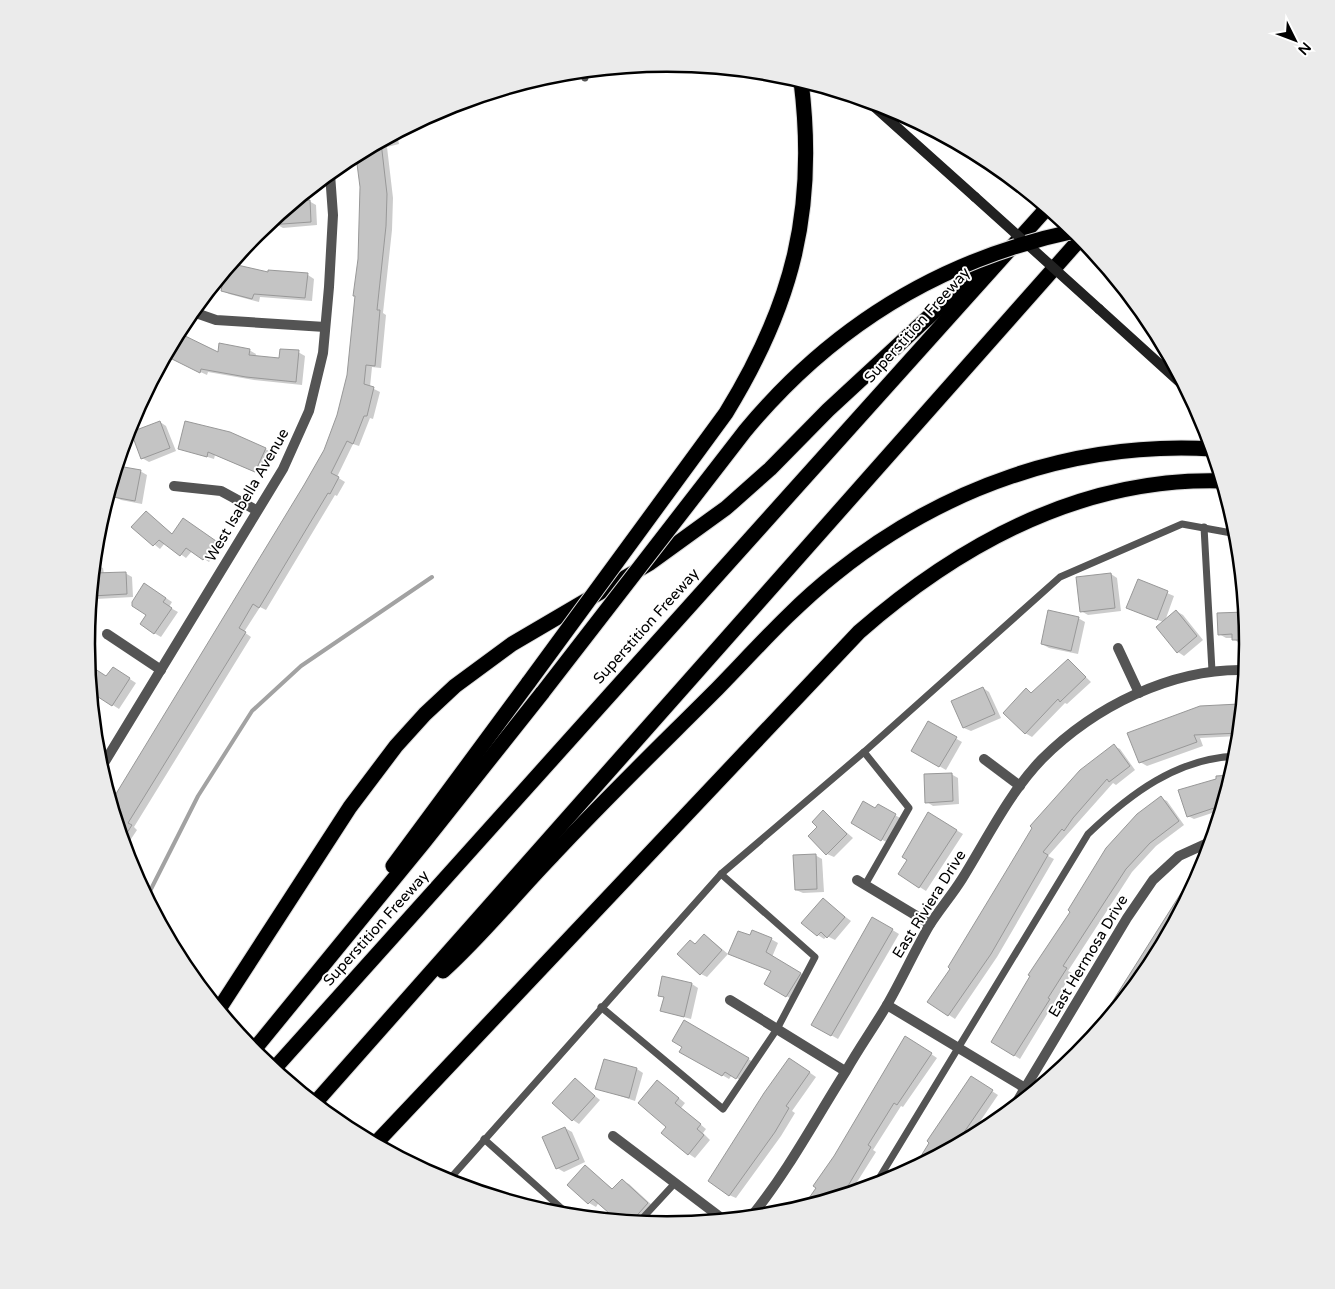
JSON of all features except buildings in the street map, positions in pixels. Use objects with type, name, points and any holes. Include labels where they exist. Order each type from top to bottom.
[{"type":"highway","points":[[275,1024],[529,682],[726,413],[744,384],[773,325],[790,276],[802,223],[806,144],[801,88]]},
{"type":"highway","points":[[222,1004],[350,807],[396,746],[425,714],[468,676],[512,644],[650,563],[726,508],[763,476],[828,410],[967,280],[1043,212]]},
{"type":"highway","name":"Superstition Freeway","points":[[279,1064],[1043,212]]},
{"type":"highway","points":[[258,1044],[424,842],[543,692],[745,431],[800,370],[844,334],[874,313],[936,276],[1006,249],[1065,233]]},
{"type":"highway","points":[[319,1098],[1076,244]]},
{"type":"highway","points":[[380,1030],[470,947],[604,801],[759,646],[826,582],[865,551],[950,500],[987,483],[1071,460],[1113,452],[1149,449],[1205,449]]},
{"type":"highway","points":[[380,1139],[859,632],[898,598],[985,540],[1027,520],[1114,493],[1159,484],[1215,481]]},
{"type":"main road","points":[[884,115],[1172,375]]},
{"type":"street","name":"West Isabella Avenue","points":[[107,759],[256,510],[283,469],[310,411],[318,381],[325,327],[333,215],[331,183]]},
{"type":"street","points":[[201,315],[216,320],[325,327]]},
{"type":"street","points":[[174,486],[221,491],[256,510]]},
{"type":"street","points":[[108,634],[161,670]]},
{"type":"street","points":[[1118,648],[1139,693]]},
{"type":"street","name":"East Riviera Drive","points":[[757,1210],[770,1193],[886,1005],[930,924],[949,900],[1020,786],[1041,760],[1073,731],[1139,693],[1184,676],[1212,671],[1239,670]]},
{"type":"street","points":[[984,759],[1020,786]]},
{"type":"street","name":"East Hermosa Drive","points":[[1022,1093],[1127,918],[1153,880],[1179,856],[1203,845]]},
{"type":"street","points":[[861,882],[930,924]]},
{"type":"street","points":[[730,1000],[845,1071]]},
{"type":"street","points":[[886,1005],[1025,1088]]},
{"type":"street","points":[[613,1136],[716,1214]]},
{"type":"lane","points":[[453,1175],[721,874],[864,752],[1060,577],[1182,524],[1229,532]]},
{"type":"lane","points":[[1204,527],[1212,671]]},
{"type":"lane","points":[[861,882],[909,808],[864,752]]},
{"type":"lane","points":[[882,1174],[1088,834],[1134,794],[1164,775],[1192,764],[1229,757]]},
{"type":"lane","points":[[601,1007],[723,1109],[777,1029],[815,956],[721,874]]},
{"type":"lane","points":[[484,1139],[557,1206]]},
{"type":"lane","points":[[645,1215],[675,1183]]},
{"type":"waterway","points":[[151,890],[198,796],[252,711],[301,666],[432,577]]}]
